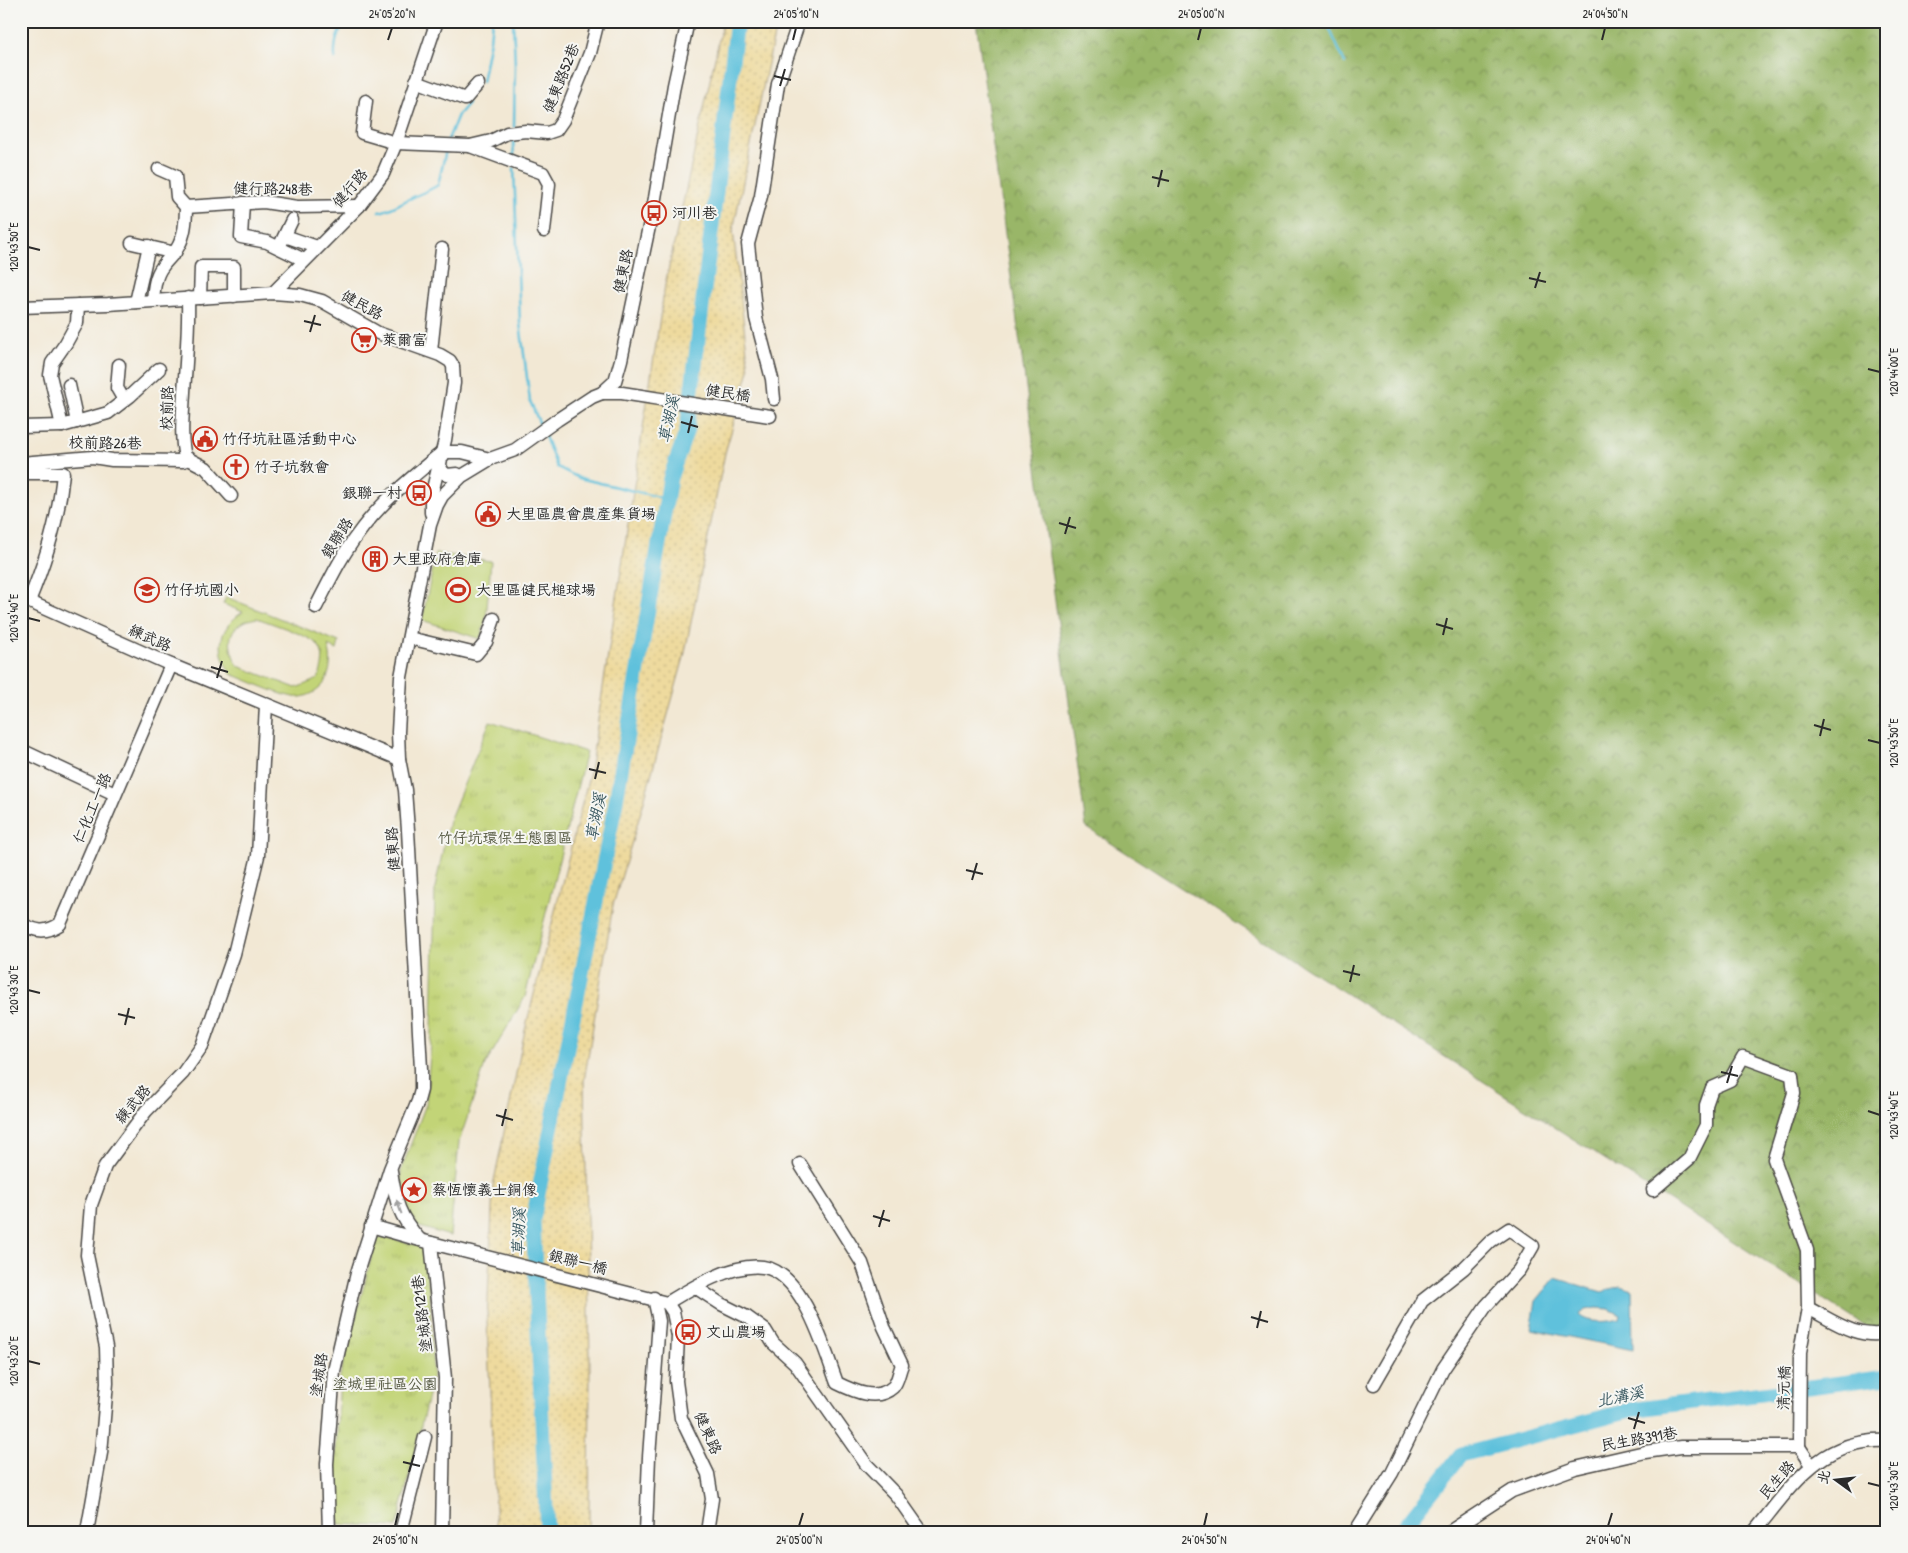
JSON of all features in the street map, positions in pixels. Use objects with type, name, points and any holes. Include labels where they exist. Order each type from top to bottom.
[{"type":"street","name":"健行路","points":[[273,292],[359,206],[383,174],[396,143],[436,21]]},
{"type":"street","name":"健東路52巷","points":[[470,146],[491,141],[507,133],[526,131],[546,133],[556,130],[563,120],[590,53],[598,21]]},
{"type":"street","name":"健東路","points":[[448,490],[462,476],[490,459],[516,450],[548,426],[592,397],[602,393],[615,381],[658,180],[674,85],[688,21]]},
{"type":"street","points":[[774,399],[772,379],[756,318],[748,244],[761,196],[778,84],[799,21]]},
{"type":"street","points":[[416,81],[465,99],[478,84]]},
{"type":"street","points":[[366,101],[362,133],[396,143],[470,146],[543,173],[549,184],[544,231]]},
{"type":"street","points":[[153,300],[154,283],[161,267],[175,253],[180,244],[186,221],[186,207],[177,197],[174,176],[159,169]]},
{"type":"street","name":"健行路248巷","points":[[186,207],[264,202],[297,207],[359,206]]},
{"type":"street","points":[[242,203],[241,237],[268,242],[304,260]]},
{"type":"street","points":[[278,247],[292,220]]},
{"type":"street","points":[[285,236],[317,247]]},
{"type":"street","points":[[132,243],[175,253]]},
{"type":"street","points":[[136,302],[148,246]]},
{"type":"street","points":[[431,351],[442,249]]},
{"type":"street","points":[[194,298],[201,267],[234,267],[234,296]]},
{"type":"street","name":"健民路","points":[[21,307],[136,302],[273,292],[314,298],[378,333],[431,351],[450,362],[454,370],[454,383],[446,434]]},
{"type":"street","name":"校前路","points":[[188,459],[185,457],[182,427],[188,324],[194,298]]},
{"type":"street","points":[[62,426],[50,375],[52,362],[66,343],[77,323],[78,305]]},
{"type":"street","points":[[119,365],[116,388],[124,400]]},
{"type":"street","points":[[21,427],[62,426],[108,413],[159,369]]},
{"type":"street","points":[[69,385],[77,422]]},
{"type":"street","name":"健民橋","points":[[602,393],[622,392],[770,416]]},
{"type":"street","points":[[446,434],[450,439],[443,473],[450,476],[457,474],[461,469],[462,463],[459,456],[448,455]]},
{"type":"street","name":"健東路","points":[[371,1226],[390,1169],[413,1115],[421,1090],[409,839],[405,790],[399,759],[399,692],[430,525],[431,497],[437,476],[448,455],[446,434]]},
{"type":"street","points":[[448,455],[490,459]]},
{"type":"street","name":"銀聯路","points":[[316,607],[357,534],[368,520],[407,481],[448,455]]},
{"type":"street","name":"校前路26巷","points":[[21,463],[85,458],[183,461],[188,459]]},
{"type":"street","points":[[188,459],[206,468],[231,496]]},
{"type":"street","points":[[21,473],[63,474],[60,505],[41,572],[25,600]]},
{"type":"street","name":"健東路","points":[[430,525],[437,505],[457,474]]},
{"type":"street","name":"練武路","points":[[25,600],[171,665],[399,759]]},
{"type":"street","points":[[409,638],[476,654],[486,642],[494,619]]},
{"type":"street","name":"仁化工一路","points":[[21,924],[34,931],[43,932],[60,924],[171,665]]},
{"type":"street","name":"練武路","points":[[87,1532],[101,1453],[107,1383],[106,1347],[87,1255],[90,1205],[105,1166],[146,1111],[183,1073],[202,1046],[234,954],[258,856],[266,705]]},
{"type":"street","points":[[21,750],[115,794]]},
{"type":"street","name":"清元橋","points":[[1653,1190],[1689,1158],[1706,1125],[1706,1105],[1712,1088],[1730,1080],[1743,1057],[1792,1075],[1794,1093],[1774,1160],[1807,1250],[1808,1308],[1800,1356],[1799,1447]]},
{"type":"street","points":[[654,1298],[667,1303],[709,1279],[737,1270],[764,1267],[780,1274],[793,1285],[820,1336],[837,1383],[850,1389],[872,1394],[882,1394],[894,1386],[902,1365],[884,1327],[862,1263],[800,1164]]},
{"type":"street","points":[[390,1169],[400,1212],[407,1225],[429,1242]]},
{"type":"street","points":[[371,1226],[429,1242]]},
{"type":"street","name":"塗城路","points":[[329,1532],[327,1464],[334,1371],[357,1273],[371,1226]]},
{"type":"street","points":[[1355,1532],[1392,1473],[1443,1369],[1486,1306],[1519,1270],[1533,1246],[1509,1229],[1491,1241],[1464,1268],[1422,1301],[1374,1384]]},
{"type":"street","name":"銀聯一橋","points":[[429,1242],[654,1298]]},
{"type":"street","name":"塗城路121巷","points":[[429,1242],[444,1378],[442,1532]]},
{"type":"street","points":[[694,1287],[747,1317],[765,1330],[773,1343],[795,1363],[866,1464],[896,1495],[922,1532]]},
{"type":"street","points":[[646,1532],[649,1457],[659,1321],[654,1298]]},
{"type":"street","name":"健東路","points":[[667,1303],[674,1312],[678,1336],[676,1381],[682,1418],[708,1474],[712,1499],[707,1532]]},
{"type":"street","points":[[1808,1308],[1858,1333],[1867,1335],[1887,1333]]},
{"type":"street","points":[[401,1532],[425,1437]]},
{"type":"street","name":"民生路","points":[[1754,1532],[1803,1472],[1819,1460],[1849,1445],[1877,1440],[1887,1441]]},
{"type":"street","name":"民生路391巷","points":[[1449,1532],[1512,1491],[1575,1468],[1645,1452],[1681,1447],[1799,1447]]},
{"type":"street","points":[[1799,1447],[1812,1466]]},
{"type":"green space","points":[[976,21],[1887,21],[1887,1340],[1086,827]]},
{"type":"green space","name":"大里區健民槌球場","points":[[436,553],[491,561],[486,619],[480,639],[422,620]]},
{"type":"green space","points":[[226,597],[339,642],[337,650],[328,646],[330,668],[324,684],[317,691],[303,697],[293,697],[231,674],[223,656],[222,640],[228,625],[243,612],[223,604]],"holes":[[[257,618],[314,641],[318,645],[323,658],[318,679],[296,688],[238,666],[231,649],[231,635],[240,624]]]},
{"type":"green space","name":"竹仔坑環保生態園區","points":[[490,721],[586,752],[525,997],[485,1065],[459,1142],[450,1236],[417,1226],[404,1204],[401,1170],[426,1104],[432,1031],[435,888],[449,821]]},
{"type":"green space","name":"塗城里社區公園","points":[[384,1237],[422,1246],[424,1249],[430,1296],[433,1375],[397,1527],[339,1524],[335,1470],[340,1376],[375,1244],[377,1239]]},
{"type":"sand","points":[[723,21],[777,21],[733,230],[749,370],[725,453],[684,657],[613,905],[584,1081],[590,1358],[589,1532],[496,1532],[487,1321],[493,1186],[525,1030],[590,772],[665,285]]},
{"type":"water","points":[[1555,1278],[1602,1292],[1620,1286],[1632,1290],[1633,1350],[1531,1329],[1536,1301]],"holes":[[[1597,1308],[1609,1309],[1621,1315],[1620,1319],[1593,1321],[1579,1315],[1586,1310]]]},
{"type":"waterway","points":[[335,59],[337,39],[345,21]]},
{"type":"waterway","points":[[482,82],[492,21]]},
{"type":"waterway","points":[[513,21],[515,65],[514,127]]},
{"type":"waterway","name":"草湖溪","points":[[547,1532],[533,1220],[616,801],[670,478],[687,430],[737,21]]},
{"type":"waterway","points":[[1326,21],[1345,63]]},
{"type":"waterway","points":[[447,142],[458,115],[468,103]]},
{"type":"waterway","points":[[513,135],[514,157]]},
{"type":"waterway","points":[[379,212],[438,185],[446,150]]},
{"type":"waterway","points":[[514,168],[520,323],[530,401],[541,427]]},
{"type":"waterway","points":[[544,434],[557,467],[579,478],[667,499]]},
{"type":"waterway","name":"北溝溪","points":[[1400,1532],[1461,1455],[1630,1410],[1887,1377]]},
{"type":"place","name":"河川巷","points":[[654,213]]},
{"type":"place","name":"萊爾富","points":[[364,340]]},
{"type":"place","name":"竹仔坑社區活動中心","points":[[205,439]]},
{"type":"place","name":"竹子坑教會","points":[[236,467]]},
{"type":"place","name":"銀聯一村","points":[[419,493]]},
{"type":"place","name":"大里區農會農產集貨場","points":[[488,514]]},
{"type":"place","name":"大里政府倉庫","points":[[375,559]]},
{"type":"place","name":"竹仔坑國小","points":[[147,590]]},
{"type":"place","name":"大里區健民槌球場","points":[[458,590]]},
{"type":"place","name":"蔡恆懷義士銅像","points":[[414,1190]]},
{"type":"place","name":"文山農場","points":[[688,1332]]}]
